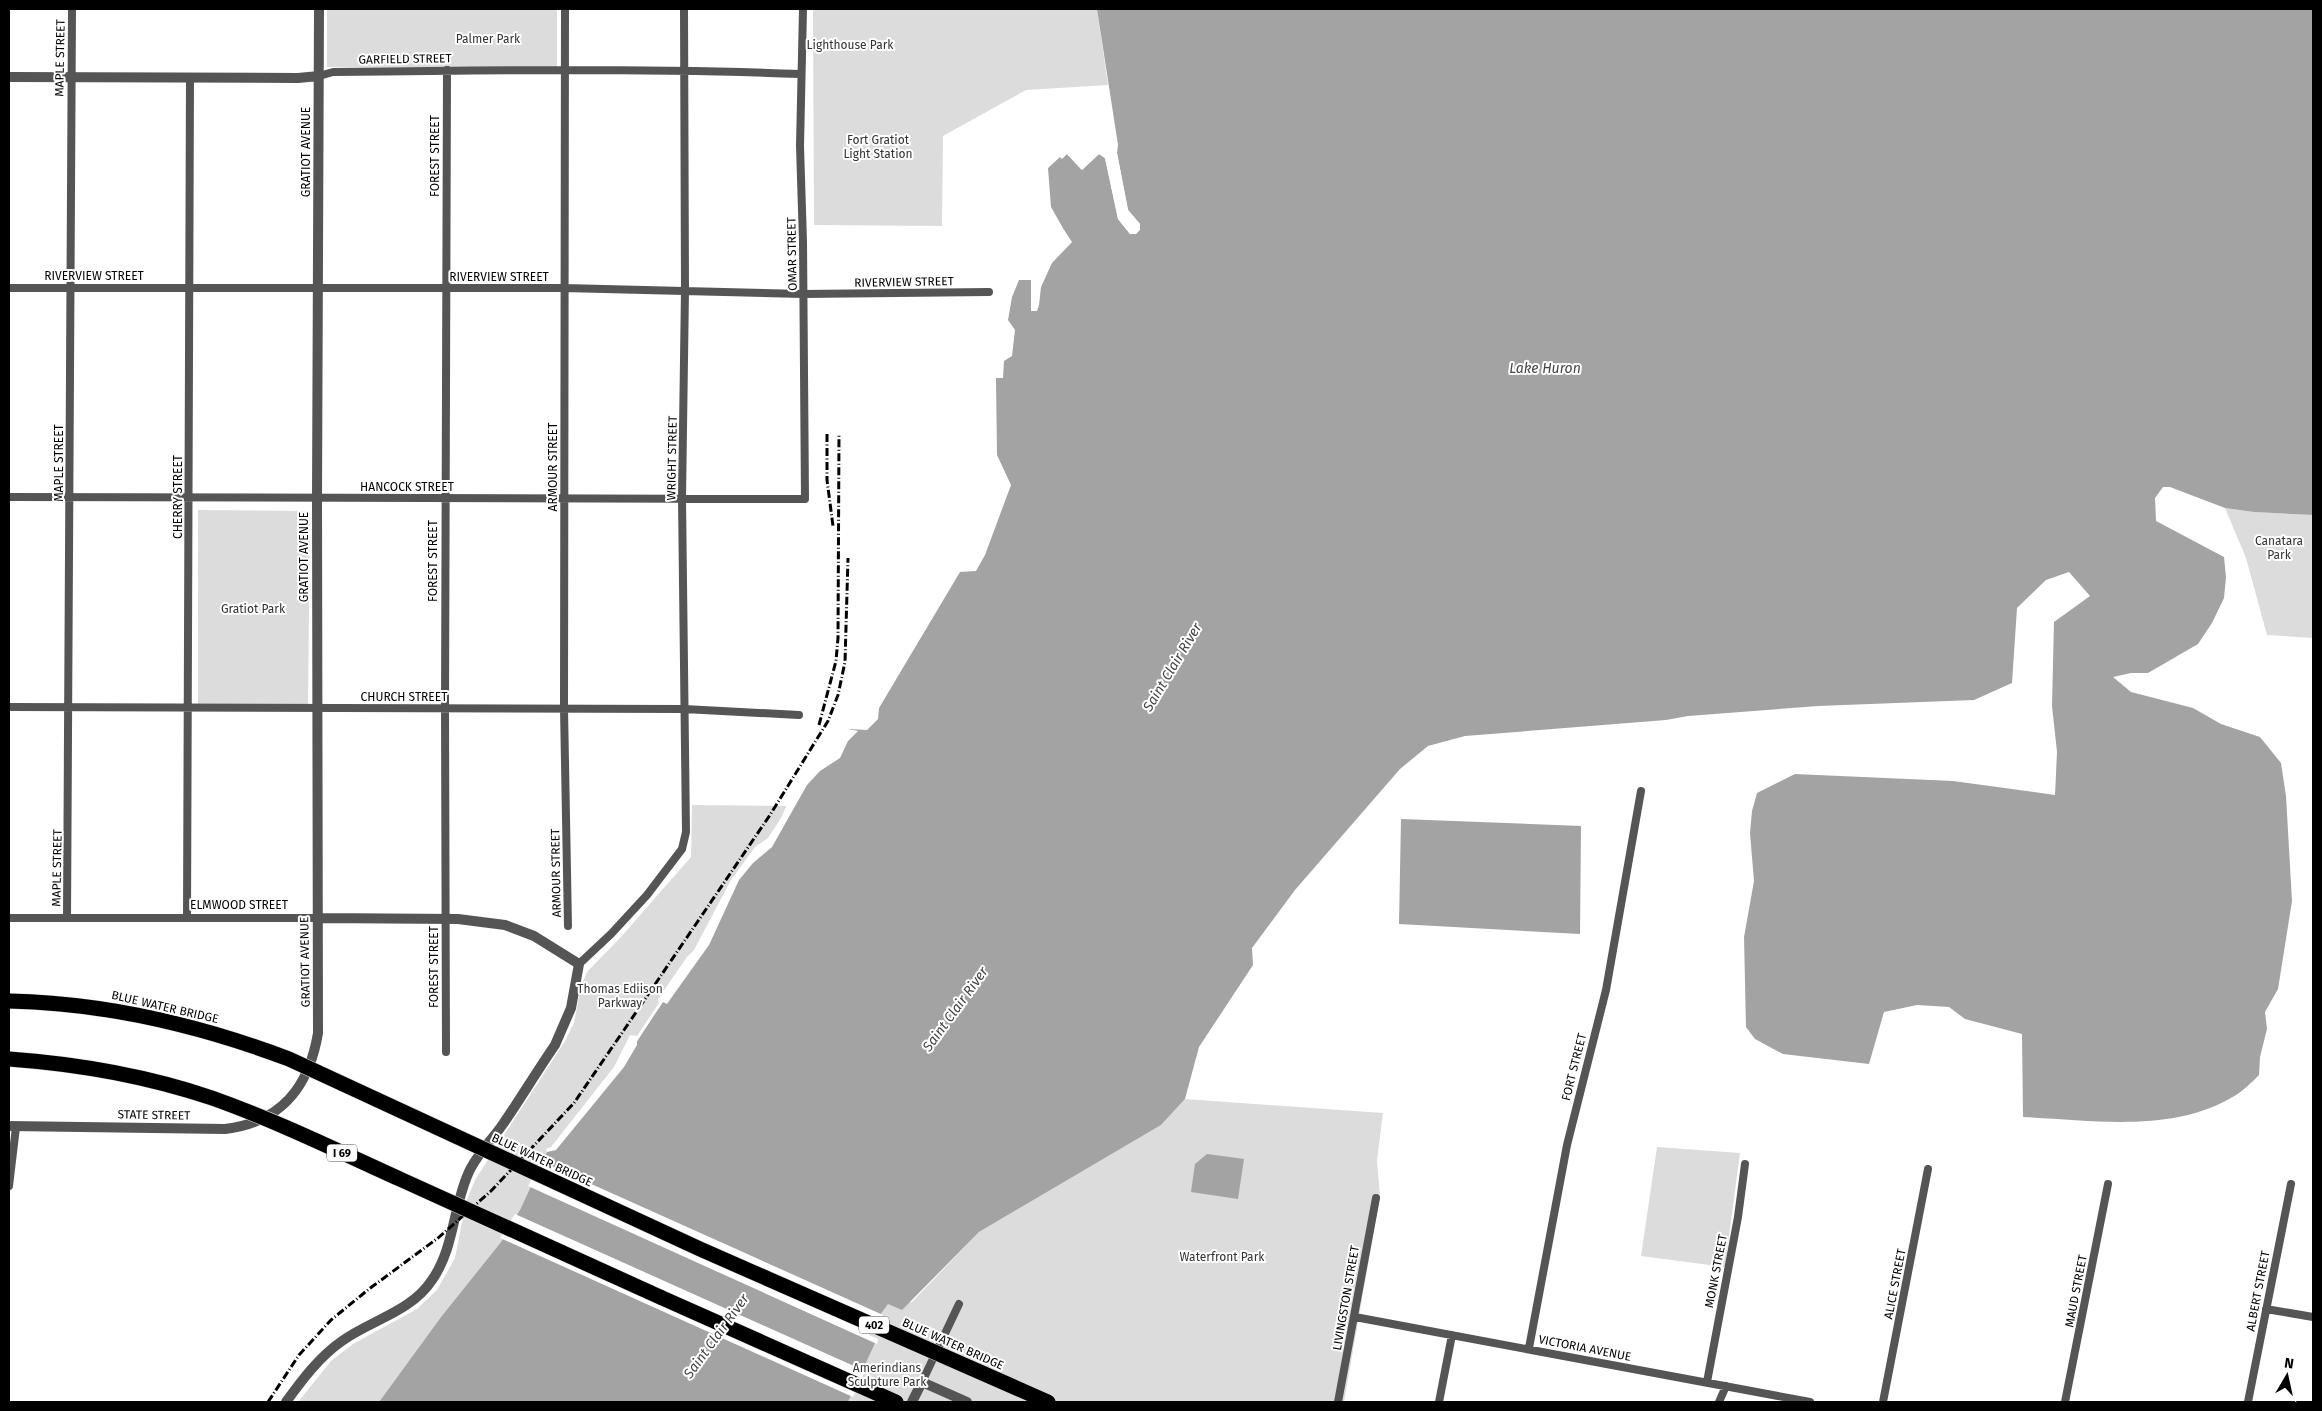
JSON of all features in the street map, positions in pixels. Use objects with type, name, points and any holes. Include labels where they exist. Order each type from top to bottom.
[{"type":"highway","name":"BLUE WATER BRIDGE","points":[[9,1000],[72,1004],[133,1013],[191,1026],[255,1046],[382,1100],[700,1249],[1048,1402]]},
{"type":"highway","name":"I 69","points":[[9,1059],[64,1064],[100,1070],[176,1087],[212,1098],[303,1135],[896,1402]]},
{"type":"street","name":"MAPLE STREET","points":[[67,918],[70,707],[72,9]]},
{"type":"street","name":"GRATIOT AVENUE","points":[[290,1099],[312,1062],[318,1033],[317,498],[319,9]]},
{"type":"street","name":"ARMOUR STREET","points":[[564,9],[564,708],[568,926]]},
{"type":"street","name":"WRIGHT STREET","points":[[579,964],[611,934],[647,895],[680,853],[684,841],[682,498],[685,290],[684,9]]},
{"type":"street","name":"OMAR STREET","points":[[803,9],[801,74],[805,499]]},
{"type":"street","name":"GARFIELD STREET","points":[[9,77],[298,78],[333,72],[447,70],[684,70],[801,74]]},
{"type":"street","name":"FOREST STREET","points":[[446,1052],[444,708],[447,70]]},
{"type":"street","name":"CHERRY STREET","points":[[187,918],[190,77]]},
{"type":"street","name":"RIVERVIEW STREET","points":[[9,288],[564,288],[803,294],[989,292]]},
{"type":"street","name":"HANCOCK STREET","points":[[9,497],[805,499]]},
{"type":"street","name":"CHURCH STREET","points":[[9,707],[684,709],[799,714]]},
{"type":"street","name":"FORT STREET","points":[[1529,1348],[1565,1154],[1606,990],[1641,791]]},
{"type":"street","name":"ELMWOOD STREET","points":[[9,918],[458,919],[505,925],[534,936],[579,964]]},
{"type":"street","points":[[286,1402],[301,1381],[324,1355],[342,1340],[405,1307],[432,1280],[442,1262],[460,1195],[472,1166],[555,1045],[571,1008],[579,964]]},
{"type":"street","name":"STATE STREET","points":[[12,1126],[225,1129],[254,1124],[274,1113],[290,1099]]},
{"type":"street","points":[[9,1186],[12,1126]]},
{"type":"street","name":"MONK STREET","points":[[1707,1382],[1738,1217],[1745,1164]]},
{"type":"street","name":"ALICE STREET","points":[[1884,1402],[1928,1169]]},
{"type":"street","name":"MAUD STREET","points":[[2066,1402],[2108,1184]]},
{"type":"street","name":"ALBERT STREET","points":[[2248,1402],[2291,1184]]},
{"type":"street","name":"LIVINGSTON STREET","points":[[1338,1402],[1376,1198]]},
{"type":"street","points":[[912,1402],[959,1304]]},
{"type":"street","points":[[2266,1309],[2313,1317]]},
{"type":"street","name":"VICTORIA AVENUE","points":[[1355,1317],[1810,1402]]},
{"type":"street","points":[[1439,1402],[1452,1335]]},
{"type":"street","points":[[922,1382],[966,1402]]},
{"type":"street","points":[[1719,1402],[1726,1386]]},
{"type":"green space","name":"Palmer Park","points":[[327,9],[557,9],[557,69],[327,67]]},
{"type":"green space","name":"Fort Gratiot Light Station","points":[[813,9],[1097,9],[1108,85],[1026,90],[943,136],[942,226],[814,225]]},
{"type":"green space","name":"Canatara Park","points":[[2225,508],[2254,512],[2313,515],[2313,638],[2267,635],[2246,558]]},
{"type":"green space","name":"Gratiot Park","points":[[198,510],[310,511],[308,707],[198,706]]},
{"type":"green space","name":"Thomas Ediison Parkway","points":[[692,805],[790,806],[706,931],[663,1002],[521,1208],[501,1242],[441,1317],[379,1402],[298,1402],[331,1361],[353,1344],[417,1309],[437,1290],[455,1258],[466,1202],[475,1180],[565,1041],[574,1023],[581,986],[587,972],[620,938],[691,857]]},
{"type":"green space","name":"Waterfront Park","points":[[1185,1099],[1383,1113],[1377,1160],[1380,1196],[1344,1402],[848,1402],[876,1341],[865,1336],[888,1304],[912,1302],[979,1232],[1161,1125]]},
{"type":"green space","points":[[1657,1147],[1740,1153],[1725,1267],[1641,1256]]},
{"type":"water","name":"Lake Huron","points":[[1097,9],[2313,9],[2313,515],[2254,512],[2225,508],[2170,487],[2163,487],[2155,498],[2156,521],[2224,557],[2226,577],[2224,598],[2212,623],[2198,644],[2148,673],[2131,673],[2113,677],[2131,692],[2193,708],[2221,724],[2260,737],[2281,763],[2286,796],[2292,901],[2278,989],[2265,1012],[2267,1029],[2260,1057],[2259,1075],[2236,1095],[2212,1107],[2160,1120],[2104,1122],[2023,1117],[2022,1034],[1965,1019],[1949,1007],[1917,1005],[1884,1012],[1869,1064],[1783,1054],[1755,1039],[1746,1027],[1744,937],[1754,881],[1750,833],[1752,811],[1757,793],[1795,774],[1953,781],[2055,795],[2057,752],[2052,706],[2054,622],[2090,596],[2069,572],[2046,580],[2017,608],[2012,683],[1974,700],[1818,706],[1688,716],[1666,720],[1465,736],[1428,746],[1400,769],[1295,890],[1252,948],[1253,965],[1199,1047],[1185,1099],[1161,1125],[979,1232],[902,1310],[888,1304],[865,1336],[876,1341],[848,1402],[379,1402],[441,1317],[501,1242],[521,1208],[547,1152],[553,1149],[638,1040],[696,951],[733,881],[770,840],[820,763],[848,729],[867,730],[878,719],[879,708],[960,572],[976,571],[985,555],[1011,485],[997,455],[996,378],[1003,378],[1004,361],[1012,356],[1015,330],[1008,320],[1012,297],[1019,280],[1033,280],[1068,237],[1051,207],[1048,168],[1060,157],[1062,159],[1067,154],[1082,170],[1099,154],[1105,158],[1118,219],[1130,234],[1136,234],[1140,224],[1128,210],[1117,153],[1118,145]]},
{"type":"water","points":[[1401,819],[1581,826],[1580,934],[1399,924]]},
{"type":"water","points":[[1207,1154],[1244,1159],[1238,1199],[1191,1192],[1195,1164]]},
{"type":"pier","points":[[1098,152],[1108,157],[1120,218],[1131,231],[1135,231],[1137,225],[1125,211],[1114,152],[1117,153],[1128,210],[1140,224],[1140,230],[1136,234],[1130,234],[1118,219],[1105,158],[1099,154],[1082,170],[1066,153],[1069,153],[1082,167]]},
{"type":"pier","points":[[1064,230],[1072,242],[1052,263],[1041,287],[1037,311],[1031,311],[1031,277],[1052,245],[1065,236],[1062,231]]},
{"type":"pier","points":[[841,730],[858,731],[848,741],[840,758],[820,771],[807,785],[772,847],[753,863],[739,880],[709,945],[667,1004],[663,1002],[637,1040],[637,1045],[624,1067],[556,1150],[547,1152],[546,1149],[551,1147],[614,1067],[630,1035],[637,1036],[659,1003],[658,999],[694,950],[731,880],[755,847],[768,838],[781,818],[796,785],[803,779],[807,768],[818,762],[832,735]]},
{"type":"pier","points":[[540,1161],[883,1315],[869,1335],[878,1339],[877,1344],[528,1186]]},
{"type":"pier","points":[[515,1214],[865,1371],[853,1397],[500,1238]]},
{"type":"railway","points":[[827,434],[827,480],[833,526]]},
{"type":"railway","points":[[819,725],[836,661],[838,638],[839,434]]},
{"type":"railway","points":[[268,1402],[299,1355],[331,1320],[438,1238],[491,1191],[574,1103],[770,815],[828,721],[838,695],[845,662],[848,558]]},
{"type":"park label","name":"Lighthouse Park","points":[[850,45]]},
{"type":"park label","name":"Amerindians Sculpture Park","points":[[887,1375]]},
{"type":"water label","name":"Saint Clair River","points":[[1172,667]]},
{"type":"water label","name":"Saint Clair River","points":[[955,1009]]},
{"type":"water label","name":"Saint Clair River","points":[[716,1336]]}]
